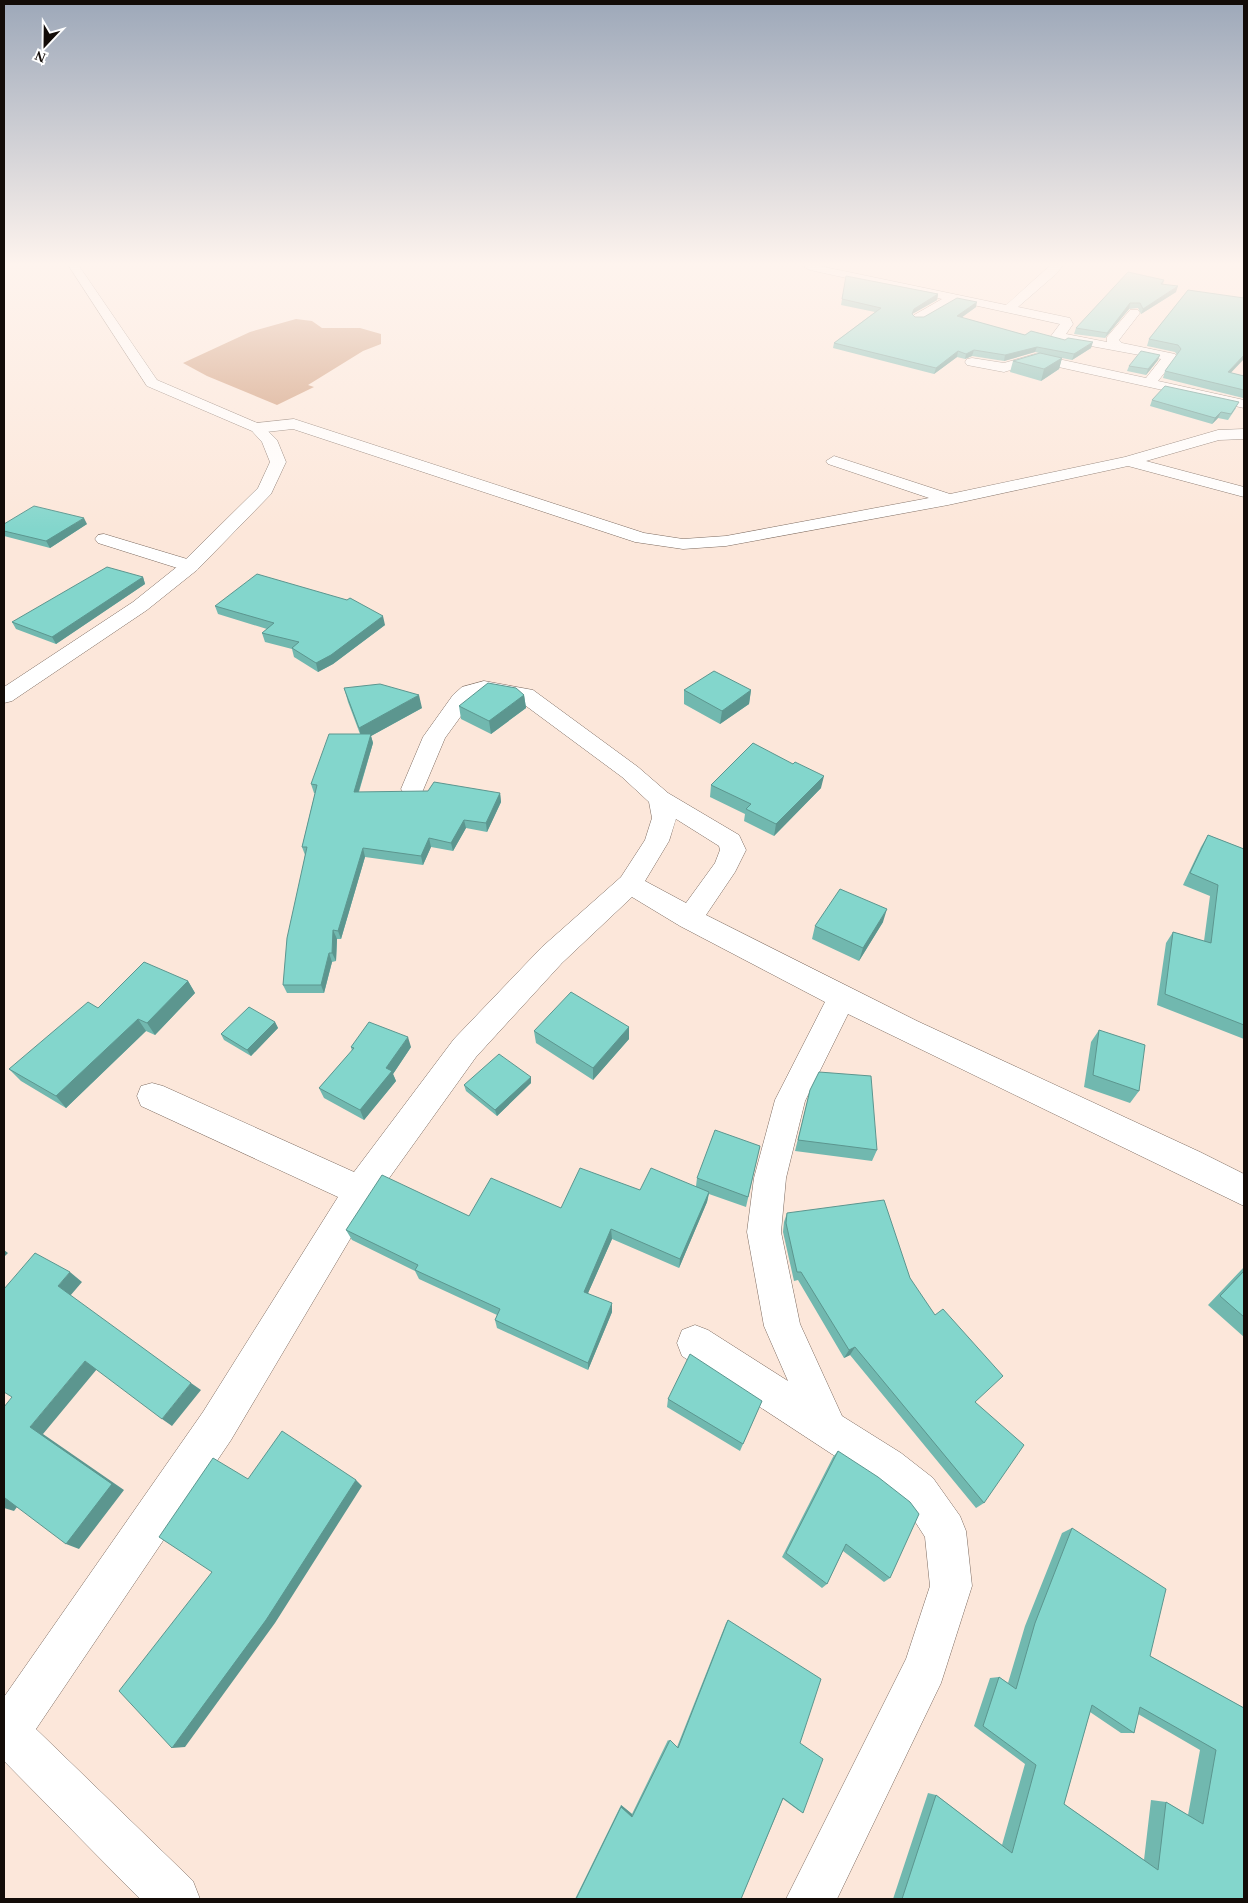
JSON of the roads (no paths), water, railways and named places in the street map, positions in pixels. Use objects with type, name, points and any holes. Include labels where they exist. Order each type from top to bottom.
[{"type":"street","points":[[4,696],[140,606],[190,566],[265,490],[278,462],[269,440],[257,428],[152,383],[131,352]]},
{"type":"street","points":[[1145,352],[1170,357],[1150,383]]},
{"type":"street","points":[[972,362],[1001,369],[1016,367],[1035,358],[1244,404]]},
{"type":"street","points":[[257,428],[294,424],[641,538],[683,544],[726,541],[948,500],[1128,460],[1218,436],[1244,434]]},
{"type":"street","points":[[1128,460],[1244,492]]},
{"type":"street","points":[[834,461],[948,500]]},
{"type":"street","points":[[104,539],[190,566]]},
{"type":"street","points":[[414,789],[434,737],[461,700],[470,692],[484,687],[500,688],[526,695],[630,772],[660,798],[730,840],[733,850],[726,866],[689,919]]},
{"type":"street","points":[[175,1899],[5,1731],[217,1426],[360,1191],[465,1048],[552,955],[630,884],[657,841],[664,818],[660,798]]},
{"type":"street","points":[[630,884],[689,919],[841,999],[1189,1162],[1244,1191]]},
{"type":"street","points":[[828,1428],[782,1326],[764,1232],[770,1178],[790,1100],[841,999]]},
{"type":"street","points":[[152,1096],[360,1191]]},
{"type":"street","points":[[695,1343],[887,1467],[918,1492],[945,1531],[951,1586],[925,1667],[811,1899]]}]
